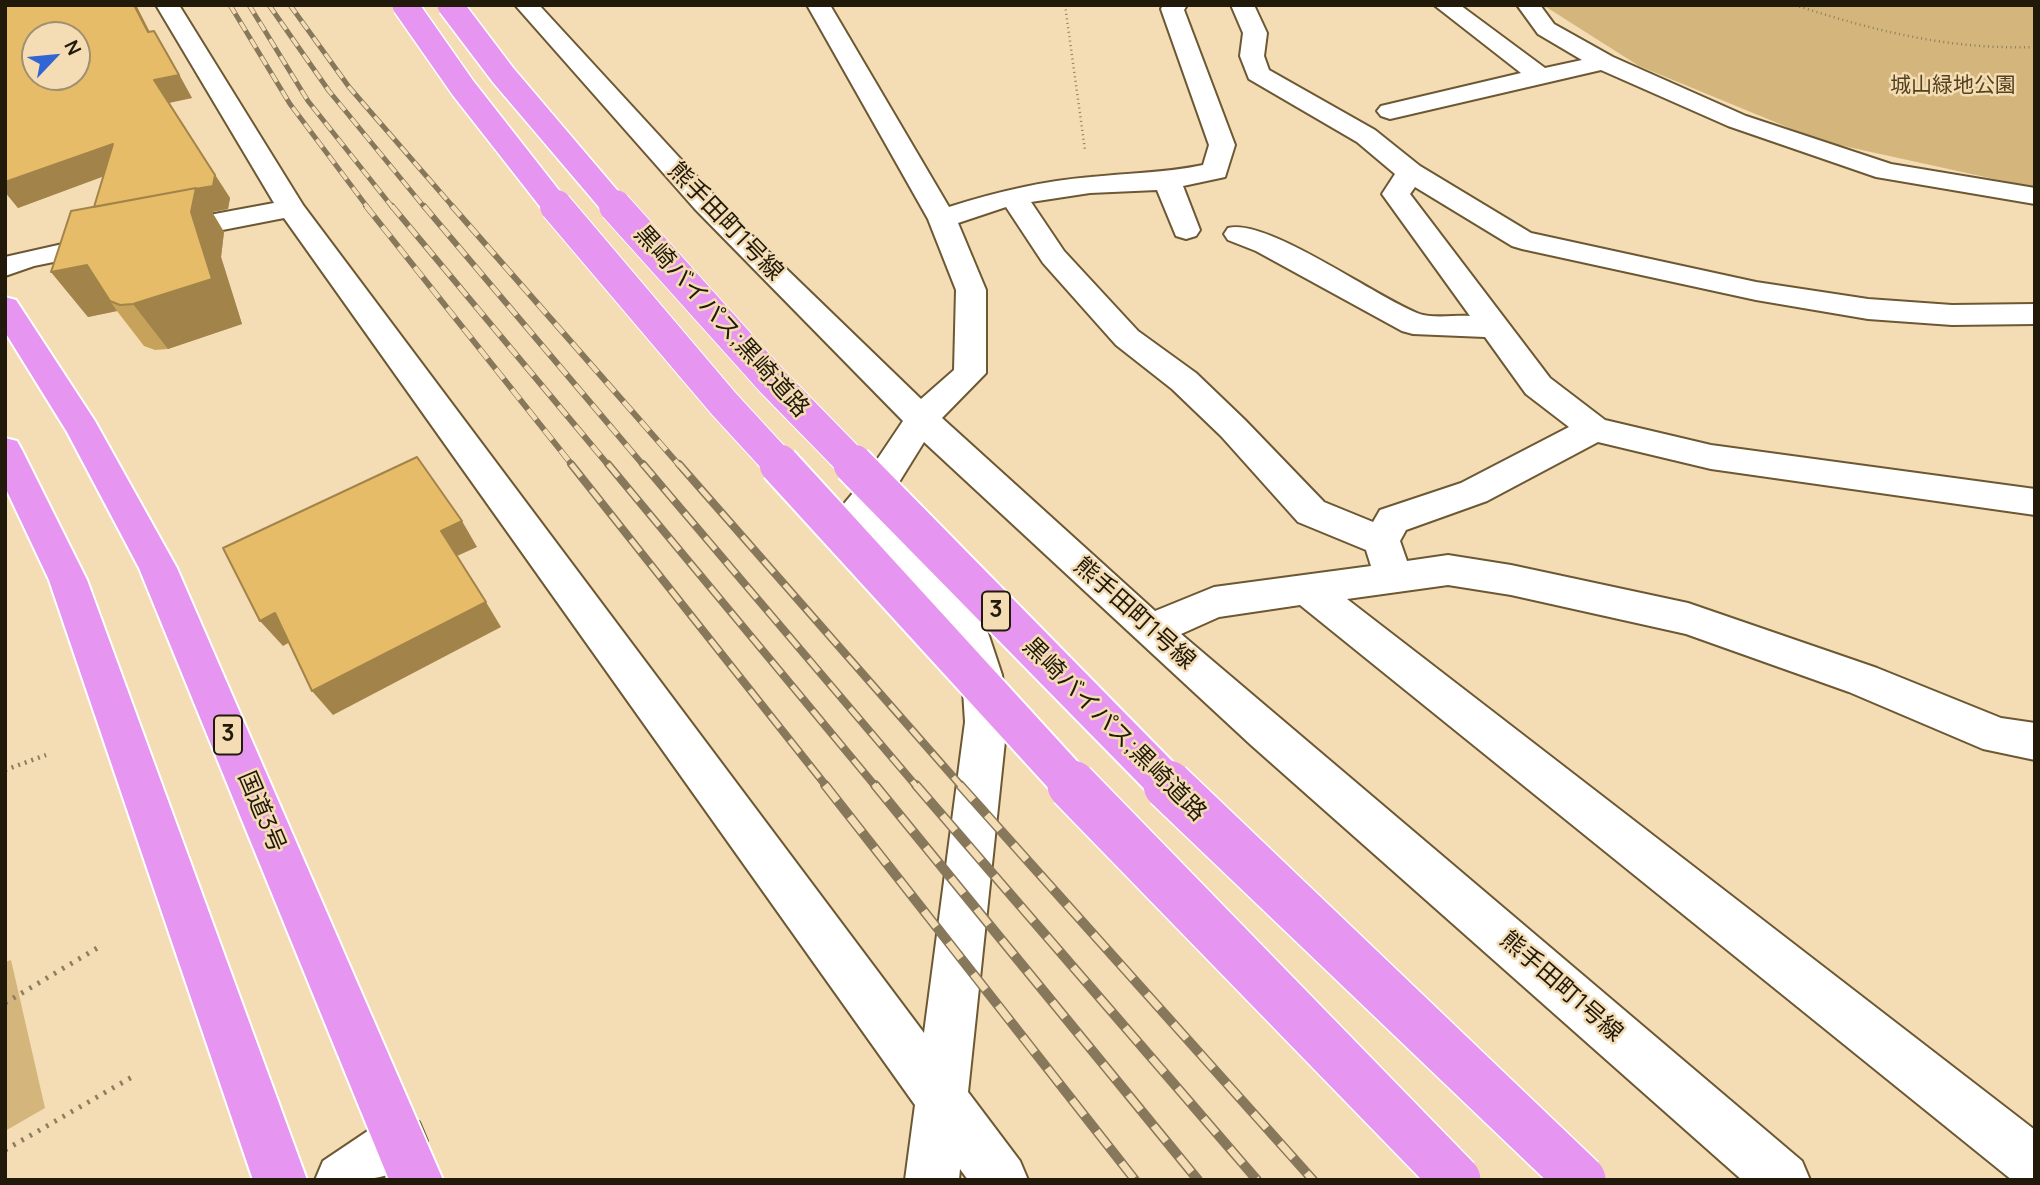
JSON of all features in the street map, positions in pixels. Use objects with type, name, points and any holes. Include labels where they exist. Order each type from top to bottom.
[{"type":"highway","name":"黒崎バイパス;黒崎道路","points":[[405,5],[463,88],[558,209],[724,404],[1072,785],[1456,1180]]},
{"type":"highway","name":"黒崎バイパス;黒崎道路","points":[[450,5],[503,75],[601,191],[772,381],[1121,740],[1581,1180]]},
{"type":"highway","name":"国道3号","points":[[5,307],[83,429],[158,568],[408,1160]]},
{"type":"highway","points":[[5,450],[68,580],[280,1180]]},
{"type":"street","points":[[167,5],[291,208],[1001,1180]]},
{"type":"street","name":"熊手田町1号線","points":[[526,5],[607,97],[765,266],[922,418],[1150,630],[1783,1180]]},
{"type":"street","points":[[818,5],[942,219],[971,290],[970,373],[922,418],[875,491],[856,511],[875,536],[971,635],[982,675],[986,722],[932,1180]]},
{"type":"street","points":[[942,219],[1013,196],[1090,185],[1167,181],[1215,171],[1222,145],[1172,9],[1176,5]]},
{"type":"street","points":[[1242,5],[1255,33],[1252,56],[1258,74],[1366,136],[1410,172],[1522,240],[1756,291],[1868,309],[1952,315],[2035,314]]},
{"type":"street","points":[[1445,5],[1539,75]]},
{"type":"street","points":[[1528,5],[1546,29],[1604,62],[1737,121],[1886,171],[2035,197]]},
{"type":"street","points":[[1390,111],[1604,62]]},
{"type":"street","points":[[1410,172],[1396,194],[1538,386],[1594,429],[1711,457],[2035,502]]},
{"type":"street","points":[[1167,181],[1186,230]]},
{"type":"street","points":[[1013,196],[1053,257],[1127,338],[1184,381],[1233,428],[1311,512],[1381,541],[1395,578]]},
{"type":"street","points":[[5,267],[26,259],[291,208]]},
{"type":"street","points":[[1238,234],[1266,245],[1413,324],[1495,327]]},
{"type":"street","points":[[1381,541],[1393,520],[1474,492],[1594,429]]},
{"type":"street","points":[[1150,630],[1214,602],[1448,570],[1511,580],[1688,619],[1863,680],[1998,736],[2035,742]]},
{"type":"street","points":[[1308,590],[2035,1164]]},
{"type":"street","points":[[342,1180],[408,1160]]},
{"type":"path","points":[[1065,5],[1090,185]]},
{"type":"path","points":[[1795,5],[1878,31],[1926,42],[1994,48],[2035,47]]},
{"type":"path","points":[[5,769],[46,755]]},
{"type":"path","points":[[5,1003],[99,947]]},
{"type":"path","points":[[5,1150],[132,1077]]},
{"type":"green space","name":"城山緑地公園","points":[[1543,5],[2035,5],[2035,188],[1821,141],[1639,66]]},
{"type":"green space","points":[[11,960],[45,1108],[5,1131],[5,962]]},
{"type":"building","points":[[5,5],[134,5],[148,32],[154,31],[179,75],[154,80],[215,175],[213,186],[94,207],[113,144],[5,182]]},
{"type":"building","points":[[196,188],[191,212],[212,279],[133,304],[120,305],[110,301],[87,265],[51,272],[71,211]]},
{"type":"building","points":[[417,457],[462,521],[441,531],[486,602],[312,691],[275,613],[260,621],[223,548]]},
{"type":"railway","points":[[230,5],[290,104],[368,208]]},
{"type":"railway","points":[[249,5],[308,101],[393,208]]},
{"type":"railway","points":[[269,5],[329,91],[425,208]]},
{"type":"railway","points":[[290,5],[349,87],[454,208]]},
{"type":"railway","points":[[366,206],[573,466]]},
{"type":"railway","points":[[392,206],[609,466]]},
{"type":"railway","points":[[424,206],[644,466]]},
{"type":"railway","points":[[452,206],[680,466]]},
{"type":"railway","points":[[571,464],[827,787]]},
{"type":"railway","points":[[608,464],[876,787]]},
{"type":"railway","points":[[643,464],[917,787]]},
{"type":"railway","points":[[679,464],[962,787]]},
{"type":"railway","points":[[825,785],[1135,1180]]},
{"type":"railway","points":[[875,785],[1198,1180]]},
{"type":"railway","points":[[916,785],[1257,1180]]},
{"type":"railway","points":[[960,785],[1313,1180]]}]
